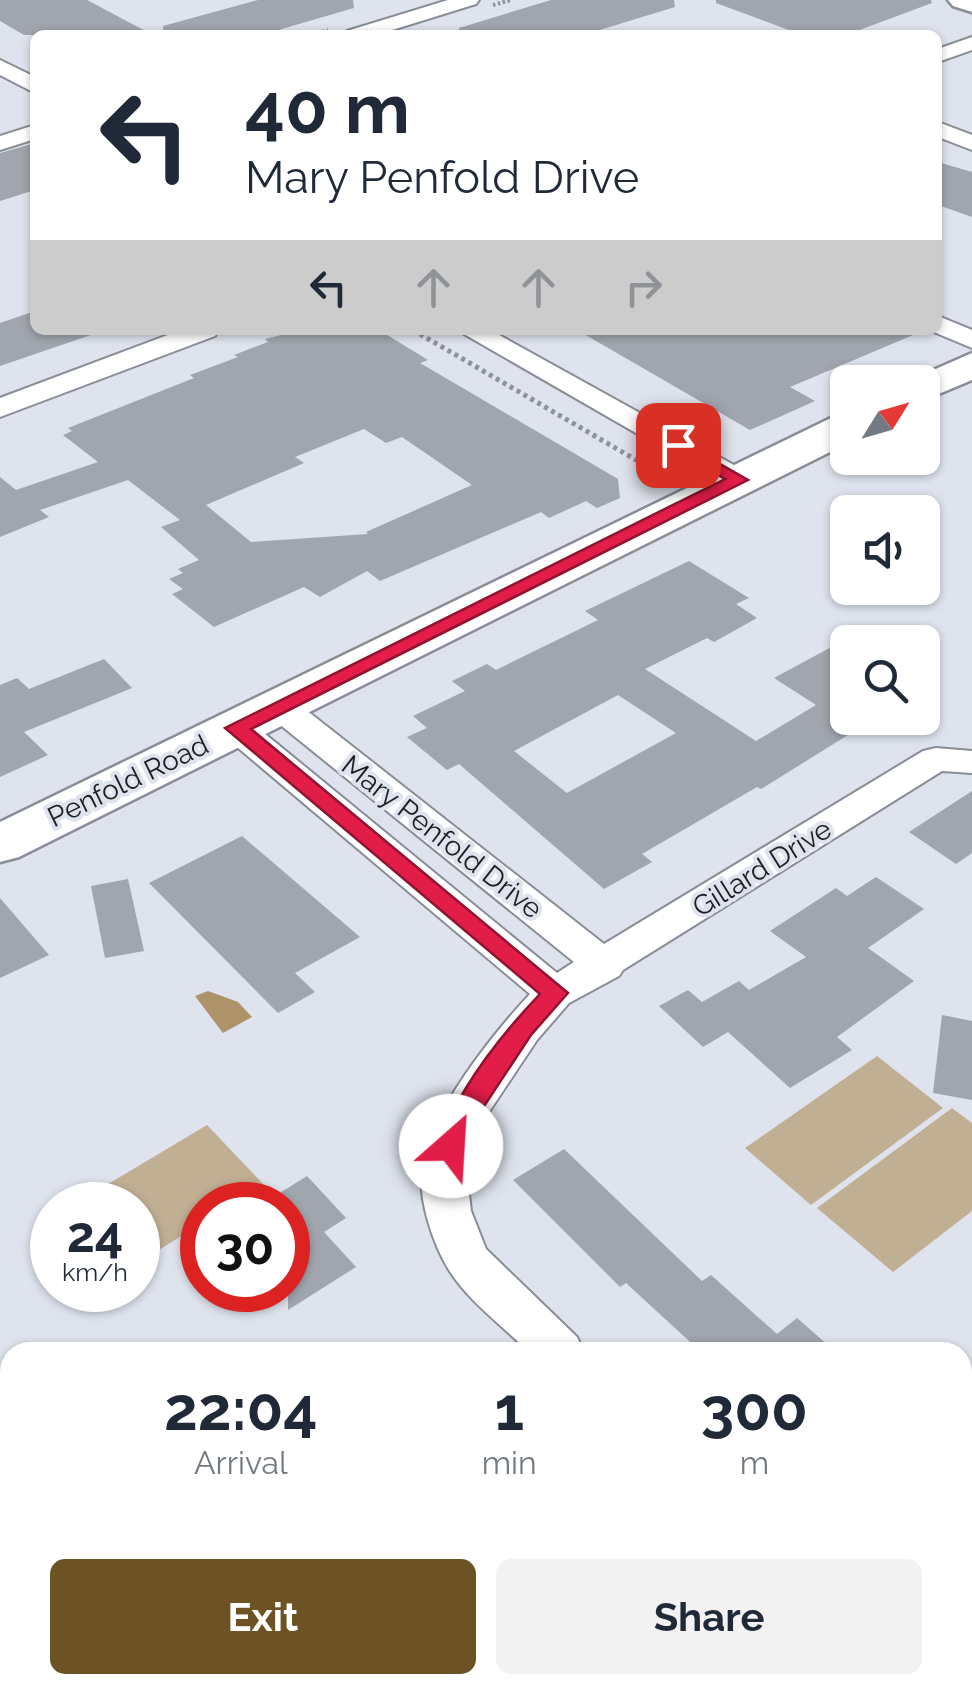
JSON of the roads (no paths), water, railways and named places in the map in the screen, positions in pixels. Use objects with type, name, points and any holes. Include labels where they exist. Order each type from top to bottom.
[{"type":"main road","points":[[962,0],[972,3]]},
{"type":"main road","points":[[940,380],[972,365]]},
{"type":"main road","name":"Penfold Road","points":[[0,844],[830,435]]},
{"type":"street","points":[[370,30],[469,0]]},
{"type":"street","points":[[942,54],[972,43]]},
{"type":"street","points":[[0,66],[30,83]]},
{"type":"street","points":[[942,131],[972,143]]},
{"type":"street","points":[[0,143],[30,134]]},
{"type":"street","points":[[942,326],[972,340]]},
{"type":"street","points":[[0,408],[193,335]]},
{"type":"street","points":[[479,335],[739,480]]},
{"type":"street","name":"Mary Penfold Drive","points":[[280,707],[605,966]]},
{"type":"street","name":"Mary Penfold Drive","points":[[236,728],[556,993]]},
{"type":"street","name":"Gillard Drive","points":[[556,993],[936,759],[972,762]]},
{"type":"street","points":[[550,1342],[467,1260],[448,1211],[444,1168],[459,1123],[522,1029],[556,993]]}]
